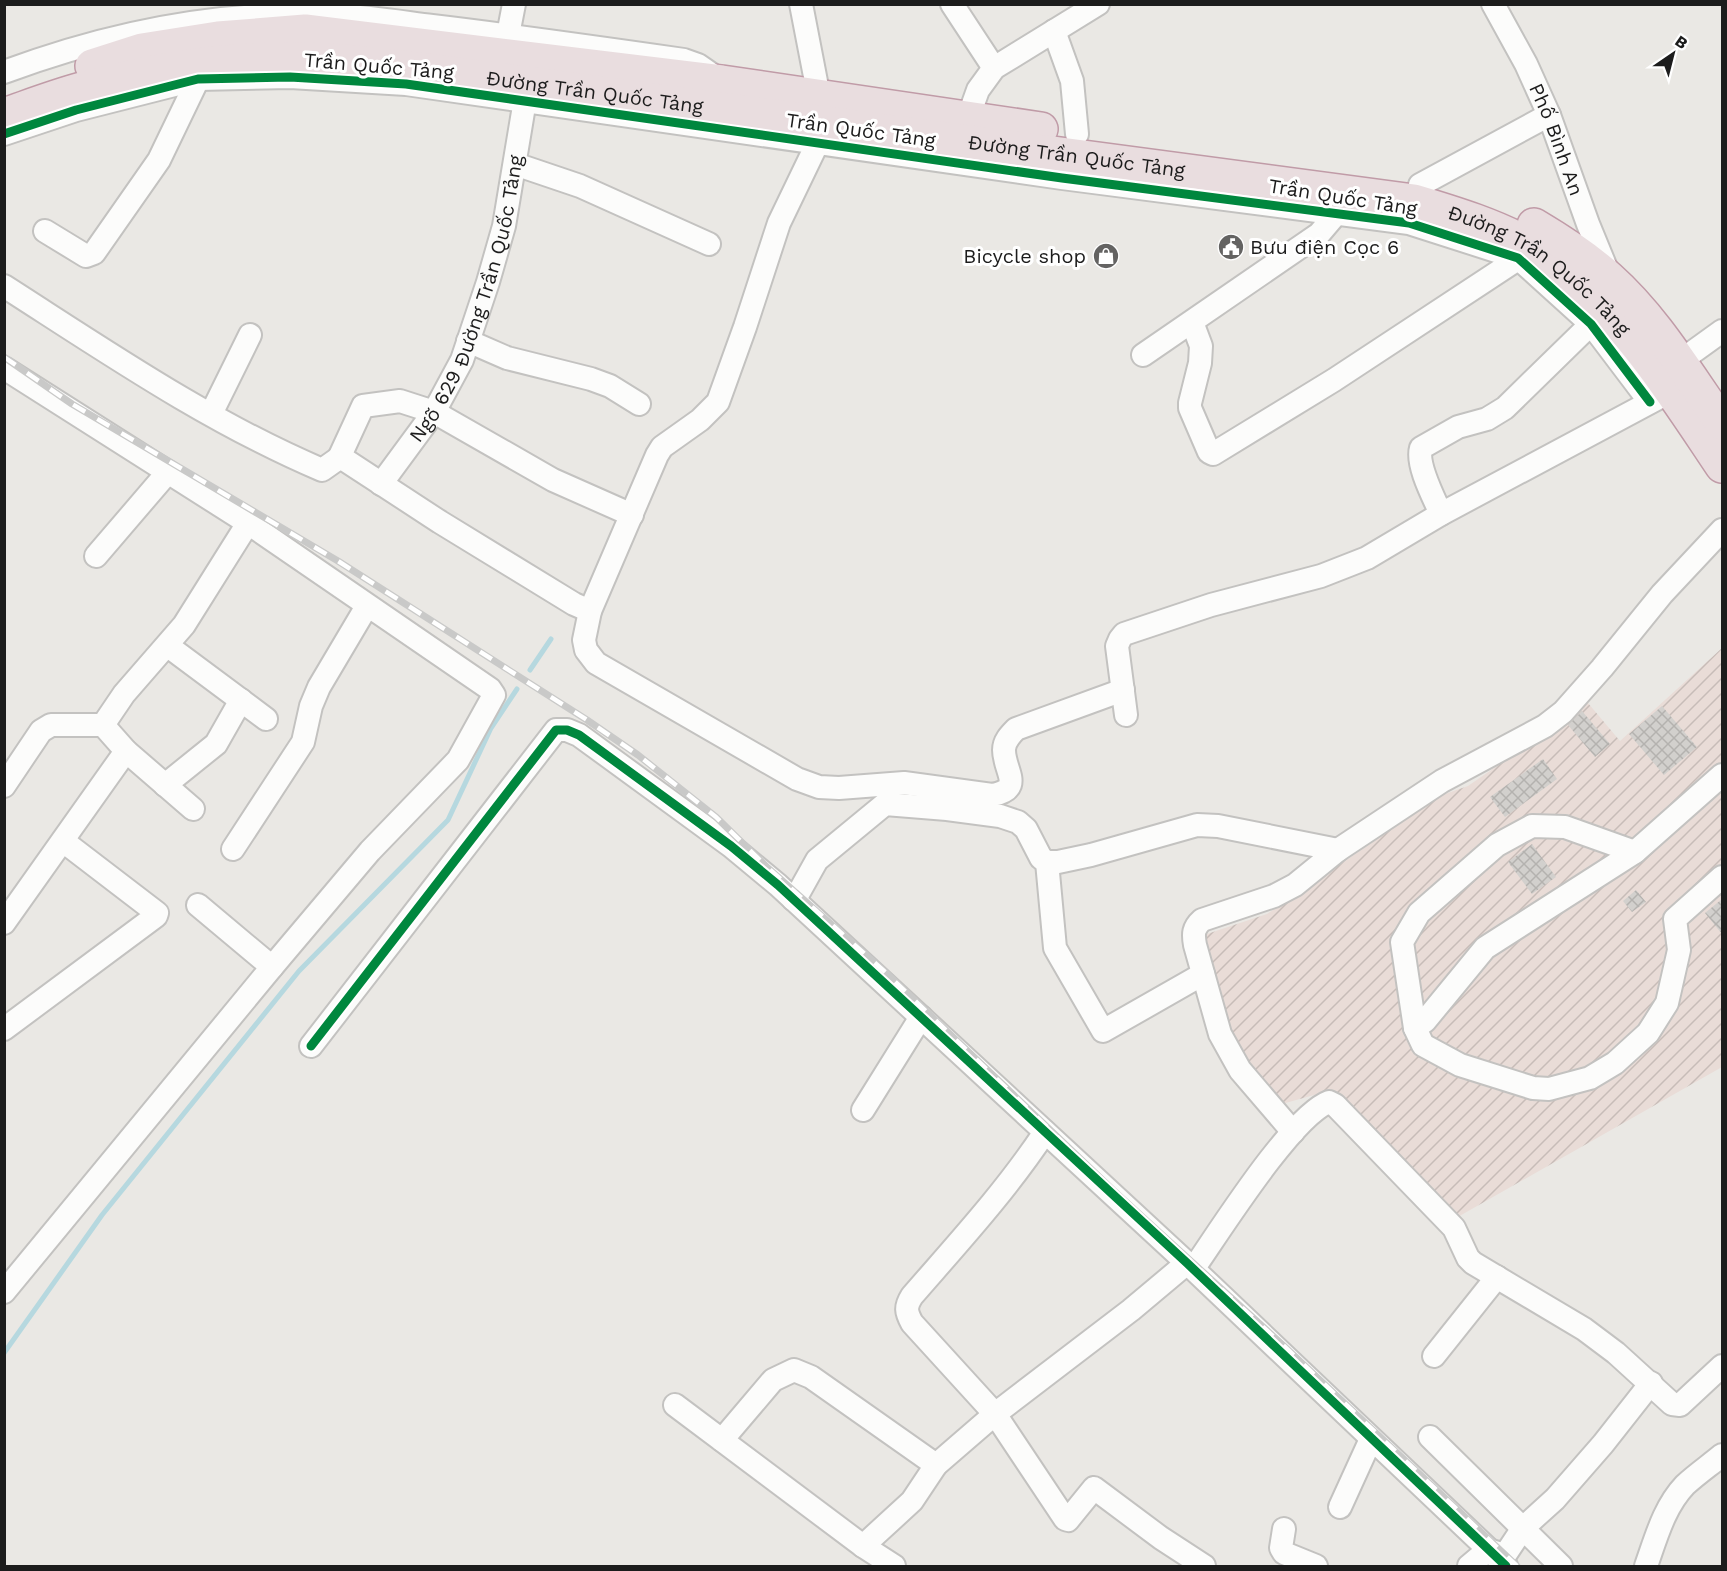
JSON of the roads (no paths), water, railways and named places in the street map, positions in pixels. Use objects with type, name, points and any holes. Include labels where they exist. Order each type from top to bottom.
[{"type":"highway","name":"Đường Trần Quốc Tảng","points":[[4,93],[142,50],[218,38],[305,32],[722,82],[1420,185],[1506,210],[1533,246],[1582,285],[1613,315],[1667,385],[1722,466]]},
{"type":"highway","name":"Đường Trần Quốc Tảng","points":[[4,115],[79,90],[145,74],[200,65],[273,59],[316,59],[429,70],[1342,203],[1414,201],[1496,230],[1533,246],[1576,250],[1611,279],[1649,321],[1667,385],[1722,423]]},
{"type":"street","points":[[508,35],[514,4]]},
{"type":"street","points":[[801,4],[819,97]]},
{"type":"street","points":[[952,4],[994,68]]},
{"type":"street","points":[[968,118],[978,90],[994,68],[1098,4]]},
{"type":"street","name":"Phố Bình An","points":[[1493,4],[1526,64],[1549,115],[1588,224],[1611,279]]},
{"type":"street","points":[[4,72],[39,59],[138,32],[171,14],[338,15],[508,35],[684,60],[698,65],[722,82]]},
{"type":"street","points":[[1054,31],[1072,81],[1077,134]]},
{"type":"street","name":"Trần Quốc Tảng","points":[[4,134],[76,110],[198,79],[290,77],[349,80],[406,84],[525,100],[1062,178],[1276,204],[1342,203]]},
{"type":"street","points":[[45,231],[86,256],[94,253],[159,160],[198,79]]},
{"type":"street","name":"Ngõ 629 Đường Trần Quốc Tảng","points":[[381,484],[434,412],[462,360],[504,226],[525,100]]},
{"type":"street","points":[[1420,185],[1549,115]]},
{"type":"street","points":[[818,142],[779,223],[718,402],[700,420],[662,447],[632,515],[583,608],[586,650],[596,663],[797,779],[819,787],[839,788],[904,783],[992,795],[1004,793],[1010,788],[1011,782],[1004,748],[1008,737],[1016,729],[1123,690]]},
{"type":"street","points":[[515,164],[580,186],[709,244]]},
{"type":"street","points":[[1143,355],[1319,234],[1342,203]]},
{"type":"street","points":[[1192,322],[1201,346],[1200,363],[1190,408],[1209,452],[1213,454],[1334,380],[1533,246],[1591,324],[1667,385]]},
{"type":"street","points":[[4,286],[211,414],[265,445],[322,470],[339,458],[363,406],[400,401],[434,412],[553,480],[632,515]]},
{"type":"street","points":[[1441,514],[1424,473],[1419,452],[1421,448],[1458,427],[1487,419],[1505,408],[1591,324]]},
{"type":"street","points":[[1126,715],[1118,646],[1124,634],[1211,605],[1321,576],[1367,558],[1667,385],[1722,331]]},
{"type":"street","points":[[211,414],[250,335]]},
{"type":"street","points":[[468,341],[507,358],[569,372],[600,383],[639,404]]},
{"type":"street","points":[[4,368],[248,523],[490,689],[494,695],[458,760],[370,851],[4,1292]]},
{"type":"street","points":[[339,458],[583,608]]},
{"type":"street","points":[[96,556],[168,472]]},
{"type":"street","points":[[103,725],[124,694],[184,625],[248,523]]},
{"type":"street","points":[[1293,1132],[1240,1070],[1220,1034],[1195,945],[1193,932],[1195,926],[1202,920],[1274,896],[1295,885],[1338,850],[1442,781],[1545,726],[1563,711],[1602,668],[1662,594],[1722,530]]},
{"type":"street","points":[[233,849],[303,742],[319,687],[367,606]]},
{"type":"street","points":[[168,646],[266,719]]},
{"type":"street","points":[[165,785],[216,744],[241,700]]},
{"type":"street","points":[[4,786],[41,731],[51,725],[103,725],[126,751],[193,809]]},
{"type":"street","points":[[311,1046],[556,730],[567,730],[579,735],[730,846],[785,892],[1187,1263],[1506,1566]]},
{"type":"street","points":[[4,922],[126,751]]},
{"type":"street","points":[[1415,1028],[1425,1021],[1485,948],[1635,852],[1719,784]]},
{"type":"street","points":[[785,892],[798,894],[817,860],[885,804],[1000,816],[1018,822],[1026,829],[1041,858],[1047,862],[1091,855],[1197,825],[1218,826],[1338,850]]},
{"type":"street","points":[[1635,852],[1564,828],[1532,826],[1497,845],[1419,913],[1402,942],[1415,1028],[1423,1045],[1460,1065],[1533,1088],[1549,1089],[1590,1078],[1615,1063],[1648,1033],[1667,1003],[1672,982],[1679,950],[1675,919],[1722,877]]},
{"type":"street","points":[[4,1029],[157,913],[63,841]]},
{"type":"street","points":[[1047,862],[1055,948],[1102,1031],[1203,974]]},
{"type":"street","points":[[198,905],[272,967]]},
{"type":"street","points":[[862,1110],[921,1017]]},
{"type":"street","points":[[1187,1263],[1196,1265],[1293,1132],[1321,1105],[1329,1102],[1335,1105],[1454,1228],[1468,1258],[1584,1329],[1616,1353],[1672,1404],[1680,1405],[1722,1366]]},
{"type":"street","points":[[1045,1132],[1000,1193],[907,1304],[906,1312],[912,1323],[995,1414],[1065,1519],[1068,1520],[1095,1488],[1161,1538],[1204,1566]]},
{"type":"street","points":[[863,1546],[912,1501],[936,1465],[995,1414],[1131,1310],[1187,1263]]},
{"type":"street","points":[[1434,1356],[1497,1277]]},
{"type":"street","points":[[722,1440],[773,1380],[794,1370],[811,1377],[936,1465]]},
{"type":"street","points":[[1488,1550],[1505,1555],[1523,1528],[1562,1491],[1651,1383]]},
{"type":"street","points":[[675,1405],[863,1546],[894,1566]]},
{"type":"street","points":[[1430,1437],[1561,1566]]},
{"type":"street","points":[[1340,1507],[1371,1438]]},
{"type":"street","points":[[1646,1566],[1672,1503],[1685,1486],[1722,1455]]},
{"type":"street","points":[[1284,1529],[1281,1548],[1284,1553],[1302,1564]]},
{"type":"street","points":[[1469,1566],[1488,1550]]},
{"type":"waterway","points":[[530,670],[551,639]]},
{"type":"waterway","points":[[4,1353],[102,1215],[299,971],[448,820],[491,728],[517,689]]},
{"type":"railway","points":[[4,357],[72,404],[338,561],[587,720],[638,755],[716,817],[767,867],[884,971],[1113,1190],[1284,1346],[1517,1566]]},
{"type":"place","name":"Bưu điện Cọc 6","points":[[1231,247]]},
{"type":"place","name":"Bicycle shop","points":[[1106,256]]}]
